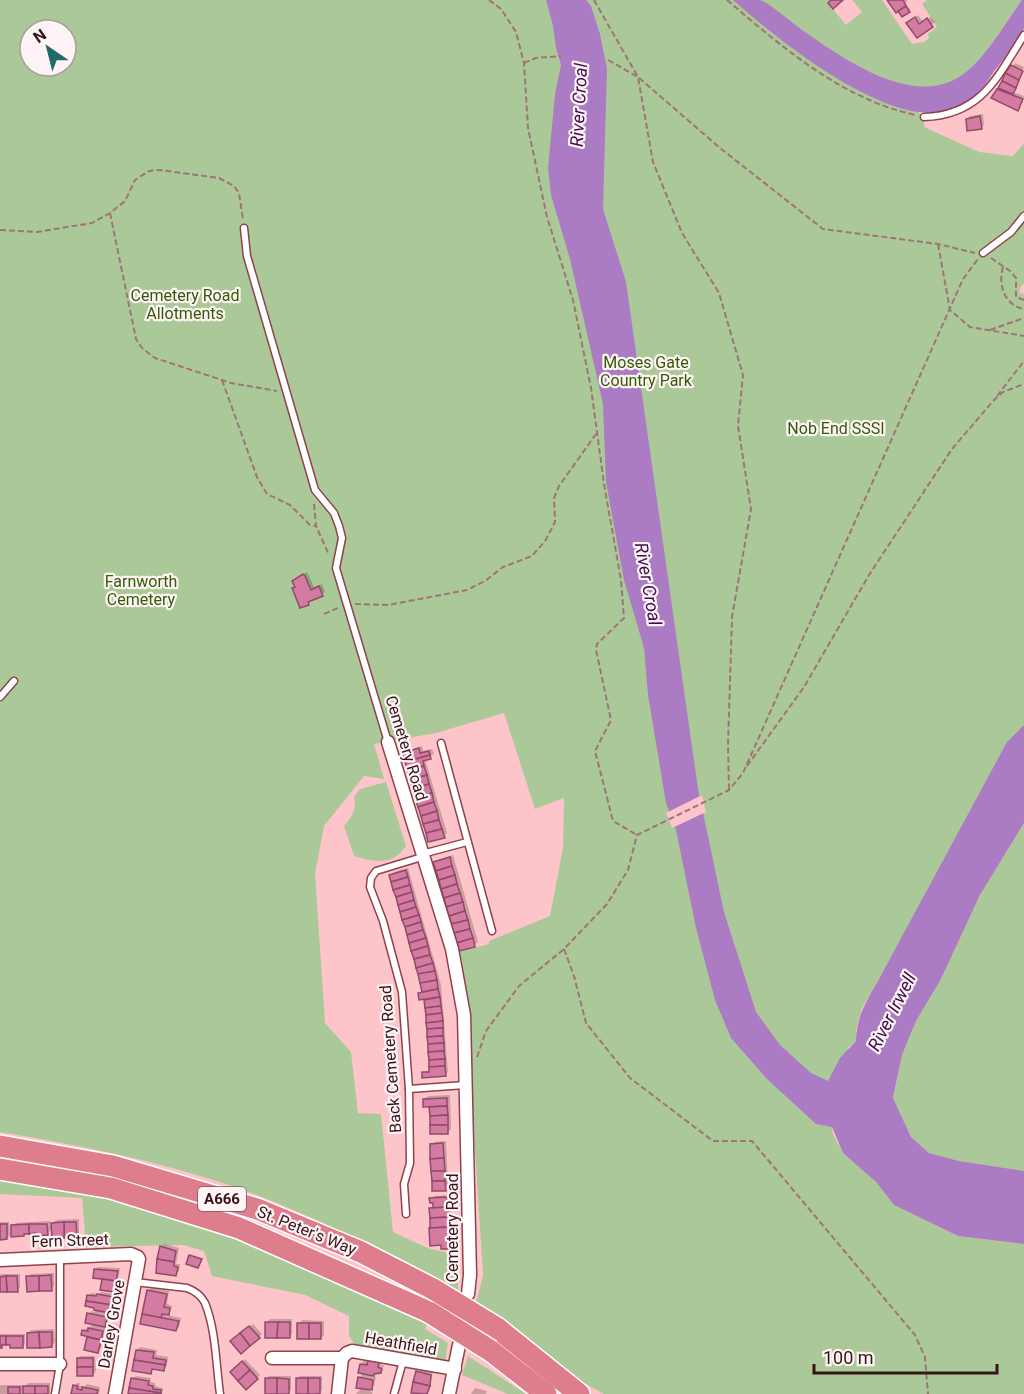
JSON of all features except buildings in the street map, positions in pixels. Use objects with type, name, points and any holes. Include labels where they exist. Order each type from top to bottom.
[{"type":"highway","name":"St. Peter's Way","points":[[0,1146],[113,1166],[256,1209],[361,1252],[433,1288],[497,1328],[579,1394]]},
{"type":"highway","name":"St. Peter's Way","points":[[0,1169],[111,1188],[239,1228],[429,1312],[491,1351],[546,1394]]},
{"type":"street","name":"Cemetery Road","points":[[388,742],[452,949],[464,1015],[470,1275],[468,1294]]},
{"type":"street","name":"Fern Street","points":[[0,1260],[131,1254],[139,1259]]},
{"type":"street","name":"Darley Grove","points":[[115,1394],[139,1259]]},
{"type":"street","points":[[449,1394],[459,1345]]},
{"type":"street","name":"Heathfield","points":[[272,1358],[342,1359],[352,1351],[455,1369]]},
{"type":"street","points":[[338,1394],[342,1359]]},
{"type":"street","points":[[0,1364],[60,1364]]},
{"type":"lane","points":[[924,117],[960,111],[978,99],[994,82],[1022,44],[1024,35]]},
{"type":"lane","points":[[982,254],[1011,232],[1024,216]]},
{"type":"lane","name":"Cemetery Road","points":[[244,228],[247,256],[315,490],[334,513],[339,526],[342,538],[336,568],[388,742]]},
{"type":"lane","points":[[0,697],[14,681]]},
{"type":"lane","points":[[441,743],[492,931]]},
{"type":"lane","points":[[422,856],[467,842]]},
{"type":"lane","name":"Back Cemetery Road","points":[[406,1214],[404,1184],[410,1163],[409,1089],[402,992],[383,921],[370,887],[370,878],[376,871],[422,856]]},
{"type":"lane","points":[[409,1089],[467,1085]]},
{"type":"lane","points":[[55,1394],[60,1364],[60,1258]]},
{"type":"lane","points":[[135,1282],[187,1288],[200,1296],[205,1304],[211,1327],[220,1394]]},
{"type":"lane","points":[[394,1394],[403,1361]]},
{"type":"path","points":[[489,0],[501,9],[516,32],[524,63],[528,128],[547,217],[573,300],[591,387],[621,580],[624,618],[597,644],[596,650],[611,720],[595,751],[613,821],[637,835]]},
{"type":"path","points":[[594,0],[638,77],[653,162],[682,233],[719,293],[742,375],[738,426],[751,509],[732,617],[729,790]]},
{"type":"path","points":[[727,0],[781,46],[827,76],[866,98],[902,112],[924,117]]},
{"type":"path","points":[[524,63],[536,58],[561,56]]},
{"type":"path","points":[[608,60],[638,77],[720,148],[823,228],[938,244],[982,254],[1017,278],[1016,295],[1018,299],[1024,300]]},
{"type":"path","points":[[0,230],[37,232],[92,223],[125,201],[135,180],[149,171],[160,170],[219,178],[234,186],[239,193],[244,228]]},
{"type":"path","points":[[110,213],[136,339],[142,348],[155,358],[222,380],[286,393]]},
{"type":"path","points":[[938,244],[950,310],[970,327],[1024,336]]},
{"type":"path","points":[[743,772],[963,279],[982,254]]},
{"type":"path","points":[[1003,267],[1001,276],[1003,292],[1014,305],[1024,309]]},
{"type":"path","points":[[990,330],[1024,318]]},
{"type":"path","points":[[476,1061],[486,1031],[519,986],[564,949],[607,904],[628,870],[637,835],[729,790],[804,687],[869,575],[952,448],[1024,361]]},
{"type":"path","points":[[222,380],[257,477],[267,494],[290,505],[310,525],[316,526]]},
{"type":"path","points":[[994,400],[1003,392],[1024,384]]},
{"type":"path","points":[[324,614],[347,604],[388,605],[467,590],[503,567],[532,556],[545,541],[555,522],[554,498],[559,486],[597,432]]},
{"type":"path","points":[[315,490],[316,526],[336,568]]},
{"type":"path","points":[[564,949],[574,976],[586,1023],[630,1078],[713,1141],[752,1141],[915,1335],[925,1358],[928,1394]]},
{"type":"green space","name":"Moses Gate Country Park","points":[[0,0],[831,0],[828,3],[846,25],[862,12],[852,0],[882,0],[912,44],[924,42],[929,38],[928,34],[937,27],[922,4],[927,0],[1022,0],[995,40],[973,66],[961,76],[947,84],[933,88],[904,86],[924,121],[924,127],[979,152],[1013,156],[1024,143],[1024,284],[1019,293],[1024,294],[1024,725],[862,1008],[856,1029],[856,1041],[849,1047],[828,1103],[833,1134],[843,1153],[876,1182],[894,1205],[958,1236],[1024,1244],[1024,1394],[604,1394],[560,1370],[475,1307],[483,1275],[471,1087],[470,1020],[459,952],[489,944],[489,941],[550,916],[563,848],[564,798],[535,809],[504,713],[436,733],[374,744],[384,779],[364,776],[324,826],[315,874],[325,1023],[351,1052],[358,1113],[381,1114],[393,1232],[430,1249],[458,1255],[458,1290],[320,1222],[235,1187],[177,1169],[59,1142],[0,1132]]},
{"type":"green space","points":[[386,782],[406,846],[389,860],[376,861],[354,856],[344,826],[353,813],[354,797],[360,789]]},
{"type":"green space","points":[[1024,823],[1024,1171],[959,1161],[929,1153],[911,1137],[893,1099],[902,1055],[916,1021],[940,981],[980,895]]},
{"type":"green space","points":[[0,1177],[155,1206],[356,1286],[427,1324],[425,1329],[448,1343],[445,1363],[357,1347],[349,1336],[349,1316],[305,1295],[212,1276],[204,1251],[183,1245],[86,1247],[82,1198],[0,1194]]},
{"type":"green space","points":[[468,1356],[526,1394],[508,1394],[462,1375]]},
{"type":"water","points":[[546,0],[586,0],[591,6],[600,34],[607,69],[603,209],[626,282],[698,789],[724,912],[756,1012],[780,1045],[811,1073],[828,1081],[840,1058],[856,1041],[860,1016],[870,994],[1007,742],[1024,725],[1024,823],[980,895],[940,981],[916,1021],[902,1055],[893,1098],[911,1137],[929,1153],[959,1161],[1024,1171],[1024,1244],[958,1236],[894,1205],[876,1182],[843,1153],[832,1127],[816,1124],[768,1080],[731,1038],[715,1000],[696,928],[676,830],[666,803],[648,695],[644,648],[624,580],[606,482],[603,404],[570,259],[551,195],[548,168],[555,94],[561,65]]},
{"type":"water","points":[[733,0],[760,0],[860,67],[902,84],[923,87],[943,84],[962,75],[970,68],[1022,0],[1024,0],[1024,28],[1010,51],[973,97],[951,109],[939,112],[919,112],[885,103],[838,79],[792,48]]},
{"type":"pier","points":[[702,795],[706,812],[672,828],[666,813]]},
{"type":"water label","name":"River Croal","points":[[579,105]]},
{"type":"water label","name":"River Croal","points":[[648,584]]},
{"type":"water label","name":"River Irwell","points":[[892,1012]]},
{"type":"park label","name":"Cemetery Road Allotments","points":[[185,304]]},
{"type":"park label","name":"Nob End SSSI","points":[[836,428]]},
{"type":"park label","name":"Farnworth Cemetery","points":[[141,590]]}]
